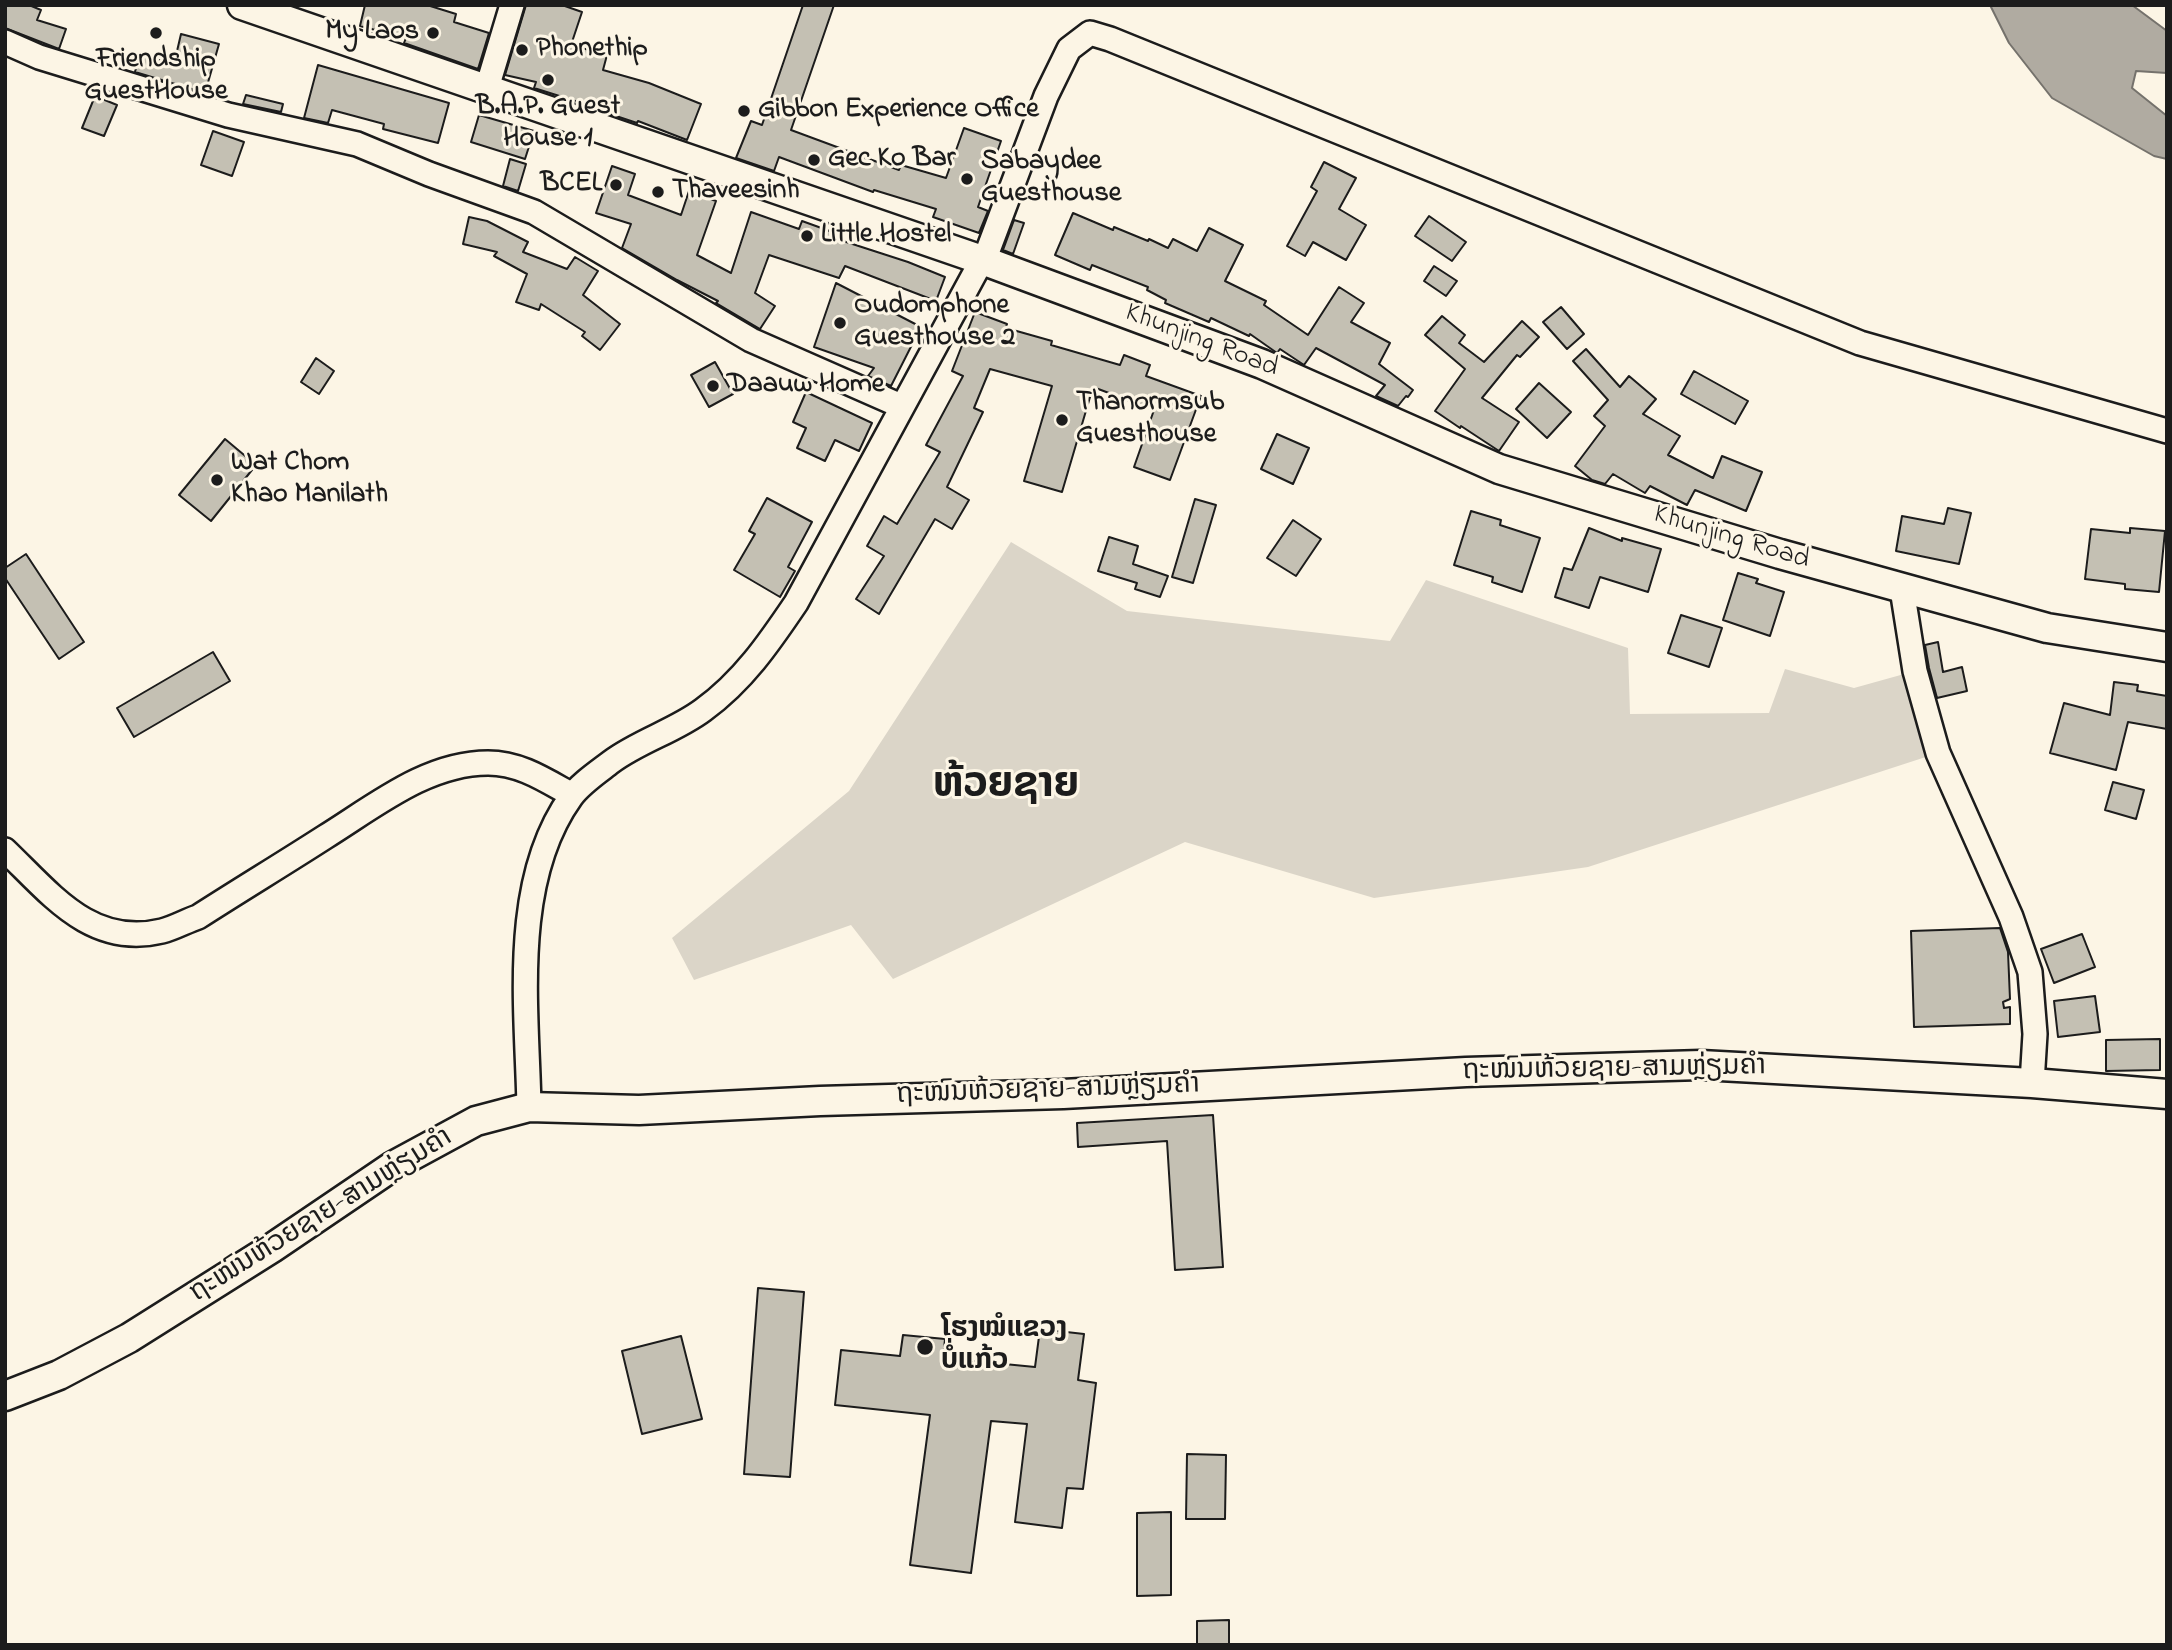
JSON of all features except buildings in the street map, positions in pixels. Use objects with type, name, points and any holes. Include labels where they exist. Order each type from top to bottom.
[{"type":"main road","name":"Khunjing Road","points":[[242,5],[983,261],[1262,364],[1499,469],[1902,589],[2047,628],[2167,647]]},
{"type":"main road","name":"ຖະໜົນຫ້ວຍຊາຍ-ສາມຫຼ່ຽມຄຳ","points":[[5,1396],[60,1375],[130,1338],[272,1248],[393,1166],[476,1121],[529,1107],[639,1110],[833,1100],[1063,1094],[1466,1072],[1700,1065],[2032,1083],[2167,1094]]},
{"type":"street","points":[[487,88],[512,5]]},
{"type":"street","points":[[529,1107],[526,942],[538,869],[553,827],[572,795],[612,761],[702,712],[740,680],[767,646],[796,603],[901,406],[983,261],[1046,96],[1069,49],[1090,33],[1860,343],[2167,431]]},
{"type":"street","points":[[5,42],[39,57],[228,115],[357,144],[441,179],[534,212],[751,340],[901,406]]},
{"type":"street","points":[[1902,589],[1915,671],[1938,752],[2011,917],[2031,972],[2035,1034],[2032,1083]]},
{"type":"street","points":[[5,850],[64,906],[85,922],[109,932],[133,935],[163,931],[198,916],[411,783],[453,767],[488,763],[509,765],[533,773],[572,795]]},
{"type":"shaded area","points":[[1990,5],[2132,5],[2167,31],[2167,73],[2136,71],[2132,88],[2167,116],[2167,159],[2154,156],[2052,98],[2009,43]]},
{"type":"shaded area","points":[[1011,542],[1127,611],[1390,641],[1426,580],[1628,648],[1630,714],[1769,713],[1785,669],[1854,688],[1915,671],[1938,753],[1588,867],[1374,898],[1185,842],[893,979],[851,925],[694,980],[672,938],[849,791]]},
{"type":"place","name":"Friendship GuestHouse","points":[[156,33]]},
{"type":"place","name":"My Laos","points":[[433,33]]},
{"type":"place","name":"Phonethip","points":[[522,50]]},
{"type":"place","name":"B.A.P. Guest House 1","points":[[548,80]]},
{"type":"place","name":"Gibbon Experience Office","points":[[744,111]]},
{"type":"place","name":"Gec Ko Bar","points":[[814,160]]},
{"type":"place","name":"Sabaydee Guesthouse","points":[[967,179]]},
{"type":"place","name":"BCEL","points":[[616,185]]},
{"type":"place","name":"Thaveesinh","points":[[658,192]]},
{"type":"place","name":"Little Hostel","points":[[807,236]]},
{"type":"place","name":"Oudomphone Guesthouse 2","points":[[840,323]]},
{"type":"place","name":"Daauw Home","points":[[713,386]]},
{"type":"place","name":"Thanormsub Guesthouse","points":[[1062,420]]},
{"type":"place","name":"Wat Chom Khao Manilath","points":[[217,480]]},
{"type":"place","name":"ໂຮງໝໍແຂວງ ບໍ່ແກ້ວ","points":[[925,1347]]},
{"type":"district","name":"ຫ້ວຍຊາຍ","points":[[1006,789]]}]
